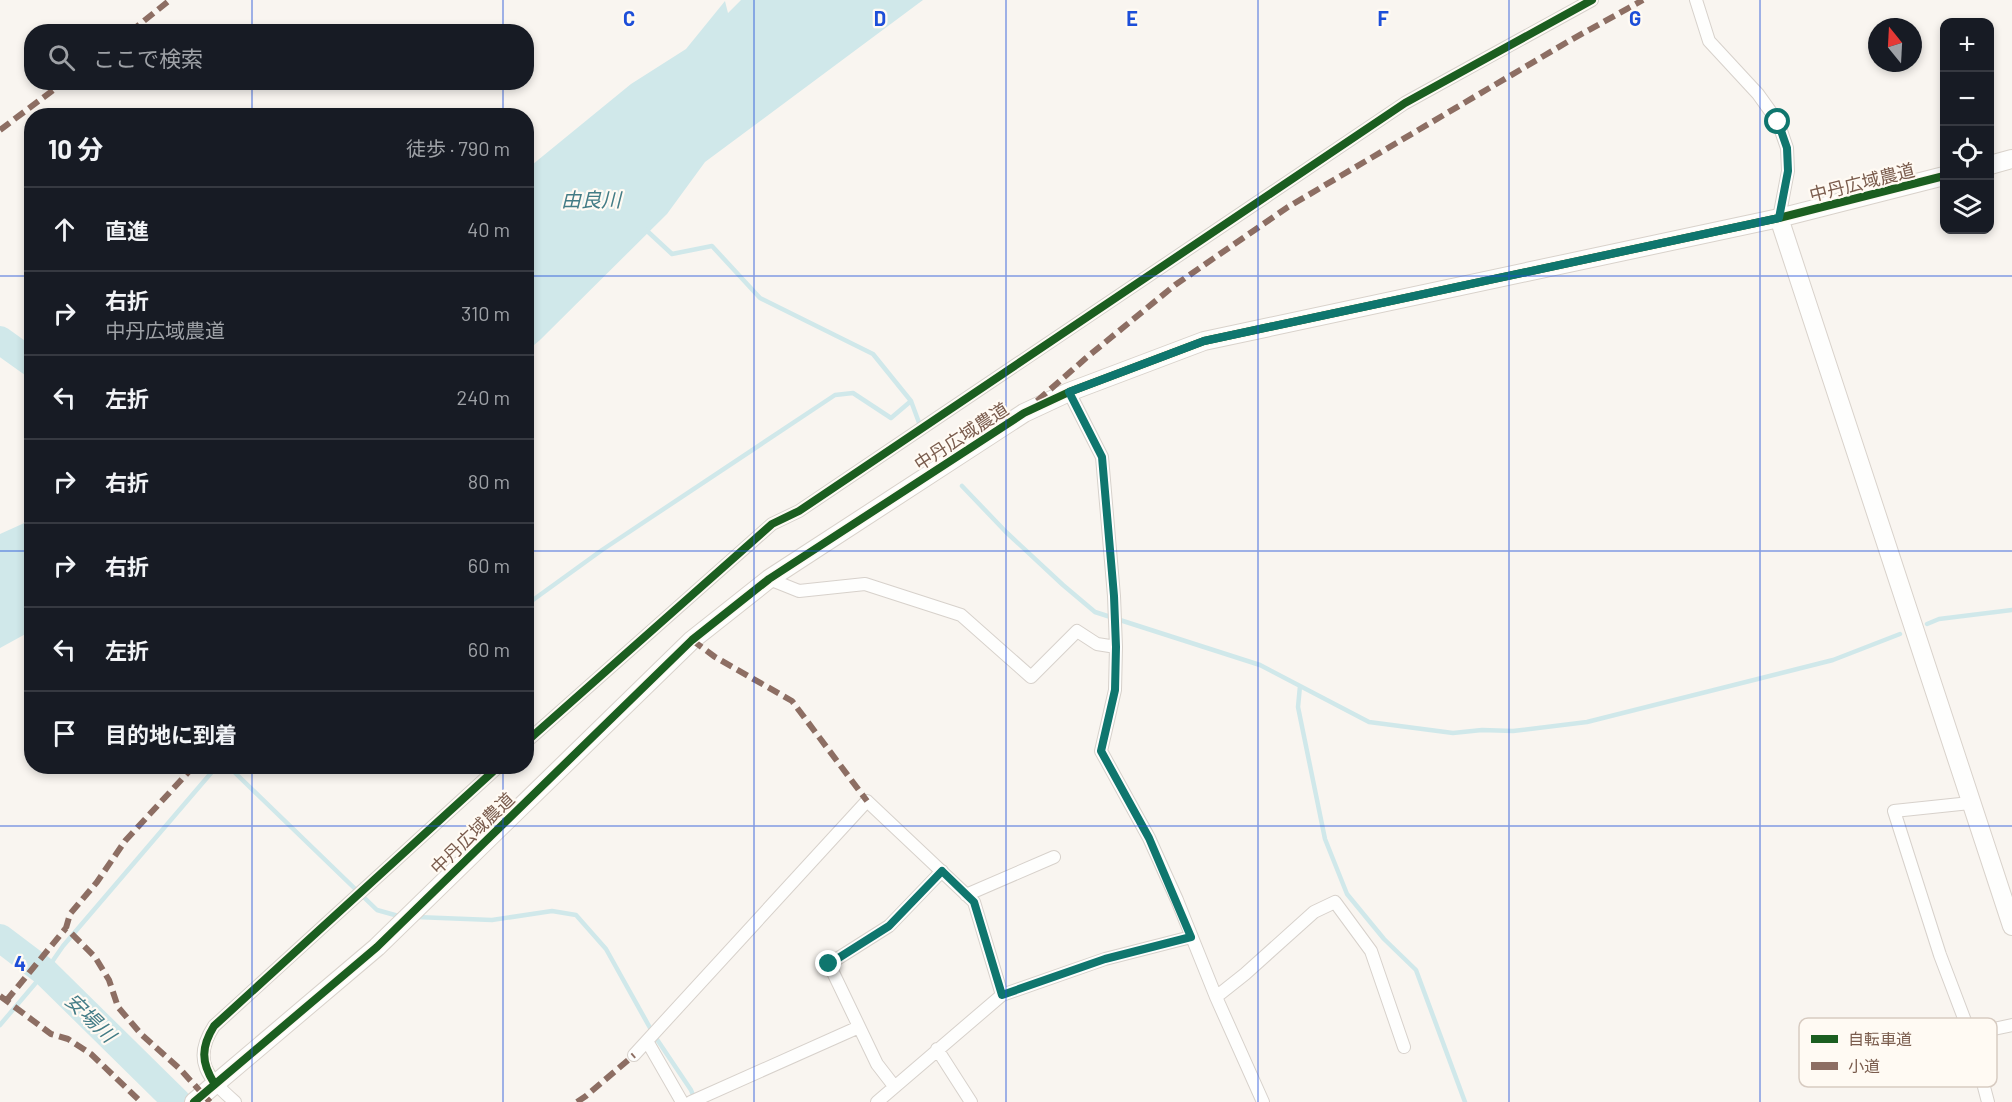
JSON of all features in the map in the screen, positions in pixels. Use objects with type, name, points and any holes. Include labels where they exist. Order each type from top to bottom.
[{"type":"street","points":[[534,735],[772,524],[799,511],[1405,104],[1592,0]]},
{"type":"street","points":[[1696,0],[1709,41],[1758,94],[1778,122],[1787,148],[1788,171],[1779,218],[2012,926]]},
{"type":"street","points":[[1994,164],[2012,159]]},
{"type":"street","name":"中丹広域農道","points":[[194,1102],[377,947],[677,653],[769,579],[1024,413],[1069,392],[1204,341],[1779,218],[1940,177]]},
{"type":"street","points":[[1069,392],[1102,457],[1116,647],[1115,690],[1101,751],[1149,838],[1263,1102]]},
{"type":"street","points":[[769,579],[799,591],[864,584],[961,615],[1031,676],[1077,631],[1097,644],[1116,647]]},
{"type":"street","points":[[235,1102],[211,1086],[206,1069],[204,1054],[206,1038],[214,1026],[490,774]]},
{"type":"street","points":[[634,1055],[867,801],[974,902],[1002,995]]},
{"type":"street","points":[[1964,1018],[1940,955],[1894,811],[1971,802]]},
{"type":"street","points":[[966,895],[1053,857]]},
{"type":"street","points":[[894,1086],[877,1064],[829,964],[889,926],[942,871]]},
{"type":"street","points":[[1216,997],[1314,912],[1335,902],[1371,951],[1404,1047]]},
{"type":"street","points":[[877,1102],[1002,995],[1105,959],[1191,937]]},
{"type":"street","points":[[1997,1028],[2012,1025]]},
{"type":"street","points":[[691,1102],[859,1027]]},
{"type":"street","points":[[647,1041],[682,1102]]},
{"type":"street","points":[[937,1049],[971,1102]]},
{"type":"street","points":[[1984,1087],[1988,1102]]},
{"type":"water","name":"由良川","points":[[741,0],[923,0],[705,162],[667,214],[534,345],[534,163],[631,84],[686,49],[725,1],[728,13]]},
{"type":"water","points":[[24,523],[24,635],[0,648],[0,534]]},
{"type":"waterway","points":[[645,229],[672,254],[712,246],[760,298],[873,354],[911,401],[921,428]]},
{"type":"waterway","points":[[0,340],[24,357]]},
{"type":"waterway","points":[[534,599],[602,550],[835,395],[853,393],[891,418],[911,401]]},
{"type":"waterway","points":[[962,486],[1006,532],[1095,612],[1260,665],[1369,722],[1453,733],[1482,730],[1513,731],[1587,722],[1833,660],[1900,634]]},
{"type":"waterway","points":[[1927,624],[1939,619],[2012,610]]},
{"type":"waterway","points":[[1300,686],[1298,707],[1325,839],[1347,894],[1384,939],[1416,970],[1465,1102]]},
{"type":"waterway","points":[[0,1025],[45,972],[63,946],[210,774]]},
{"type":"waterway","points":[[236,774],[377,910],[402,917]]},
{"type":"waterway","points":[[416,917],[492,920],[552,911],[576,915],[606,949],[654,1035],[691,1090],[695,1100]]},
{"type":"waterway","name":"安場川","points":[[0,938],[45,972],[177,1102]]},
{"type":"marked path","points":[[140,24],[170,0]]},
{"type":"marked path","points":[[1037,401],[1175,285],[1288,207],[1569,41],[1643,0]]},
{"type":"marked path","points":[[29,108],[53,90]]},
{"type":"marked path","points":[[0,130],[24,112]]},
{"type":"marked path","points":[[692,640],[715,657],[792,701],[867,801]]},
{"type":"marked path","points":[[187,774],[125,841],[97,882],[70,914],[66,928],[95,957],[109,980],[118,1007],[141,1034],[180,1069],[210,1102]]},
{"type":"marked path","points":[[6,1001],[66,928]]},
{"type":"marked path","points":[[0,996],[51,1034],[68,1039],[91,1054],[141,1102]]},
{"type":"marked path","points":[[577,1102],[634,1055]]},
{"type":"cycle path","points":[[534,735],[772,524],[799,511],[1405,103],[1592,0]]},
{"type":"cycle path","points":[[194,1102],[377,947],[692,640],[769,579],[1024,413],[1069,392],[1204,341],[1779,218],[1940,177]]},
{"type":"cycle path","points":[[214,1083],[204,1054],[214,1026],[490,774]]},
{"type":"route","points":[[829,964],[889,926],[942,871],[974,902],[1002,995],[1105,959],[1191,937],[1149,838],[1101,751],[1115,690],[1116,647],[1102,457],[1069,392],[1204,341],[1779,218],[1788,171],[1787,148],[1778,122]]}]
